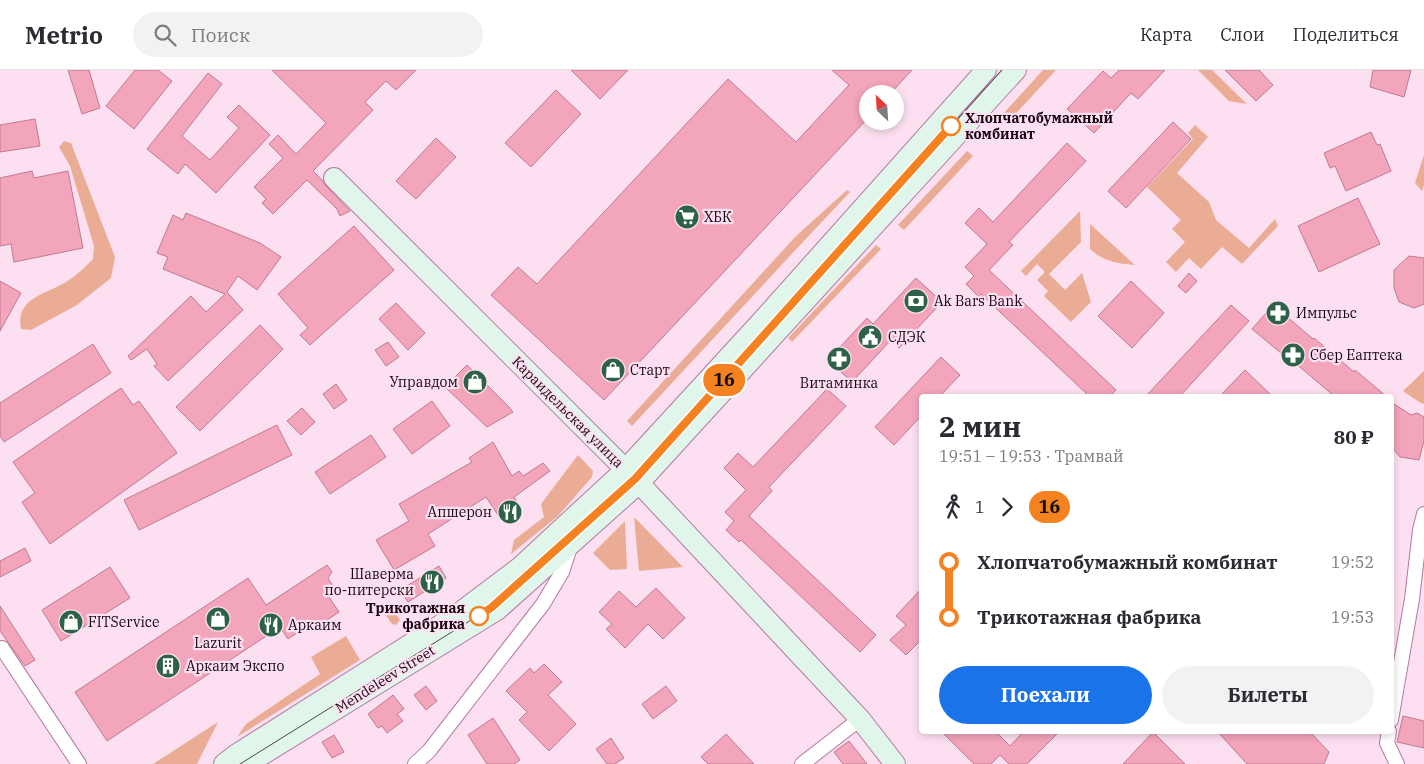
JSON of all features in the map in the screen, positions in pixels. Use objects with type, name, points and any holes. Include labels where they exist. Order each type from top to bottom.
[{"type":"main road","name":"Mendeleev Street","points":[[632,477],[760,323],[986,70]]},
{"type":"main road","name":"Mendeleev Street","points":[[224,764],[458,614],[567,534],[632,477],[1016,70]]},
{"type":"main road","name":"Караидельская улица","points":[[334,178],[632,477],[860,719],[895,764]]},
{"type":"main road","name":"Mendeleev Street","points":[[247,764],[497,610],[567,534]]},
{"type":"street","points":[[1394,703],[1424,514]]},
{"type":"street","points":[[415,764],[429,751],[544,604],[562,572],[567,534]]},
{"type":"street","points":[[0,650],[2,648],[79,764]]},
{"type":"street","points":[[802,764],[860,719]]},
{"type":"street","points":[[1388,734],[1387,743],[1396,763]]},
{"type":"shaded area","points":[[1043,70],[1056,70],[1010,120],[1003,114]]},
{"type":"shaded area","points":[[1198,70],[1212,70],[1247,104],[1229,101]]},
{"type":"shaded area","points":[[1195,125],[1208,137],[1177,173],[1209,202],[1216,220],[1249,248],[1275,219],[1278,226],[1242,264],[1222,247],[1201,269],[1189,258],[1176,272],[1166,262],[1185,242],[1172,229],[1181,220],[1147,187],[1193,139],[1188,133]]},
{"type":"shaded area","points":[[64,141],[71,143],[115,257],[111,278],[77,305],[31,330],[21,329],[20,319],[27,304],[41,294],[70,280],[93,259],[94,246],[70,166],[59,147]]},
{"type":"shaded area","points":[[967,151],[973,156],[904,230],[898,225]]},
{"type":"shaded area","points":[[1424,155],[1424,185],[1422,191],[1415,183]]},
{"type":"shaded area","points":[[847,190],[850,192],[632,426],[627,421],[796,236]]},
{"type":"shaded area","points":[[1080,211],[1081,242],[1049,274],[1065,290],[1082,273],[1091,302],[1071,322],[1044,296],[1048,291],[1037,280],[1045,272],[1037,264],[1026,276],[1021,271]]},
{"type":"shaded area","points":[[1090,224],[1135,265],[1111,261],[1090,249]]},
{"type":"shaded area","points":[[876,245],[881,249],[792,342],[788,338]]},
{"type":"shaded area","points":[[1424,371],[1424,404],[1403,391]]},
{"type":"shaded area","points":[[578,455],[593,471],[592,477],[558,516],[511,554],[514,540],[544,517],[541,504]]},
{"type":"shaded area","points":[[634,517],[683,567],[639,571]]},
{"type":"shaded area","points":[[625,521],[627,569],[610,570],[593,553]]},
{"type":"shaded area","points":[[388,602],[400,620],[396,625],[392,624],[380,607]]},
{"type":"shaded area","points":[[346,636],[360,660],[237,737],[246,724],[320,674],[311,657]]},
{"type":"shaded area","points":[[218,722],[197,764],[153,764]]},
{"type":"building","points":[[68,70],[89,70],[100,108],[82,114]]},
{"type":"building","points":[[135,70],[158,70],[172,81],[134,129],[106,106]]},
{"type":"building","points":[[272,70],[416,70],[396,90],[386,81],[365,102],[373,110],[313,171],[350,211],[340,216],[337,209],[307,180],[273,214],[262,203],[266,199],[254,187],[283,158],[269,144],[278,135],[296,154],[326,123]]},
{"type":"building","points":[[571,70],[628,70],[600,99]]},
{"type":"building","name":"ХБК","points":[[832,70],[912,70],[898,85],[859,85],[859,128],[604,400],[491,295],[518,267],[537,284],[728,79],[796,142],[849,85]]},
{"type":"building","points":[[1119,70],[1165,70],[1138,99],[1131,93],[1094,133],[1067,109],[1103,71],[1111,78]]},
{"type":"building","points":[[1225,70],[1259,70],[1273,85],[1256,101]]},
{"type":"building","points":[[1373,70],[1411,70],[1404,97],[1370,87]]},
{"type":"building","points":[[208,73],[222,84],[182,136],[210,160],[239,128],[227,117],[239,105],[270,135],[216,193],[185,164],[178,174],[147,149]]},
{"type":"building","points":[[556,90],[581,114],[531,167],[505,143]]},
{"type":"building","points":[[35,119],[40,146],[0,152],[0,125]]},
{"type":"building","points":[[1173,122],[1191,139],[1126,208],[1108,191]]},
{"type":"building","points":[[1371,132],[1377,145],[1380,144],[1391,171],[1346,191],[1335,166],[1330,168],[1324,153]]},
{"type":"building","points":[[436,138],[456,157],[416,199],[396,181]]},
{"type":"building","points":[[1067,143],[1086,161],[1009,242],[1013,245],[989,270],[1116,390],[1112,394],[1087,394],[981,294],[979,297],[966,284],[974,276],[965,267],[987,244],[965,223],[979,208],[993,222]]},
{"type":"building","points":[[32,171],[34,178],[68,171],[83,248],[14,262],[11,244],[0,246],[0,178]]},
{"type":"building","points":[[1358,198],[1380,244],[1319,272],[1298,226]]},
{"type":"building","points":[[186,213],[260,243],[281,257],[257,290],[238,276],[227,292],[243,310],[168,381],[154,366],[157,364],[147,349],[131,360],[128,356],[191,296],[206,312],[225,294],[163,269],[168,257],[157,253],[173,215],[183,220]]},
{"type":"building","points":[[354,226],[394,270],[310,345],[300,335],[308,328],[278,294]]},
{"type":"building","points":[[1409,256],[1424,258],[1424,304],[1414,308],[1399,302],[1394,288],[1394,270]]},
{"type":"building","points":[[1189,273],[1197,281],[1186,293],[1178,286]]},
{"type":"building","points":[[916,278],[942,302],[899,348],[891,340],[852,382],[828,360],[867,318],[873,324]]},
{"type":"building","points":[[0,281],[21,293],[0,331]]},
{"type":"building","points":[[1131,281],[1164,313],[1132,348],[1098,316]]},
{"type":"building","points":[[396,303],[425,333],[408,350],[379,319]]},
{"type":"building","points":[[1231,305],[1249,321],[1182,394],[1148,394]]},
{"type":"building","points":[[1273,305],[1384,394],[1332,394],[1252,329]]},
{"type":"building","points":[[260,325],[283,349],[200,431],[176,407]]},
{"type":"building","points":[[388,342],[399,357],[386,366],[375,350]]},
{"type":"building","points":[[93,344],[111,373],[4,442],[0,436],[0,403]]},
{"type":"building","points":[[941,357],[960,375],[942,394],[919,394],[919,418],[894,445],[875,427]]},
{"type":"building","points":[[467,365],[513,412],[487,427],[445,387]]},
{"type":"building","points":[[1245,370],[1270,394],[1222,394]]},
{"type":"building","points":[[336,384],[347,400],[334,409],[323,394]]},
{"type":"building","points":[[121,388],[133,405],[139,401],[177,453],[50,544],[22,502],[35,493],[13,462]]},
{"type":"building","points":[[827,389],[846,406],[769,487],[772,491],[749,516],[876,635],[860,652],[741,540],[739,542],[726,530],[734,521],[725,512],[746,490],[724,468],[738,453],[753,467]]},
{"type":"building","points":[[432,401],[450,426],[412,454],[393,429]]},
{"type":"building","points":[[1394,404],[1411,415],[1417,413],[1424,417],[1424,441],[1419,460],[1400,457],[1394,450]]},
{"type":"building","points":[[302,408],[315,422],[301,435],[287,421]]},
{"type":"building","points":[[277,425],[292,455],[139,530],[124,500]]},
{"type":"building","points":[[371,435],[386,457],[330,494],[315,472]]},
{"type":"building","points":[[493,442],[512,476],[519,471],[523,476],[543,463],[550,471],[514,497],[521,509],[502,521],[486,497],[428,534],[435,546],[394,570],[376,540],[409,521],[399,504],[472,462],[469,458]]},
{"type":"building","points":[[25,548],[31,561],[0,577],[0,561]]},
{"type":"building","name":"Аркаим Экспо","points":[[327,565],[332,572],[328,578],[333,586],[325,591],[339,612],[318,626],[315,621],[288,639],[280,627],[107,741],[75,692],[248,578],[266,605]]},
{"type":"building","points":[[439,566],[446,578],[408,602],[400,590]]},
{"type":"building","points":[[110,567],[130,598],[61,641],[42,610]]},
{"type":"building","points":[[656,588],[685,618],[663,639],[648,624],[625,648],[606,629],[612,624],[599,612],[619,591],[636,607]]},
{"type":"building","points":[[919,591],[919,642],[906,655],[890,640],[906,625],[896,616]]},
{"type":"building","points":[[0,606],[35,660],[25,666],[0,631]]},
{"type":"building","points":[[544,664],[562,682],[548,695],[576,724],[549,751],[519,720],[527,712],[506,691],[530,668],[534,673]]},
{"type":"building","points":[[426,686],[437,701],[426,710],[414,695]]},
{"type":"building","points":[[666,686],[677,701],[653,719],[642,704]]},
{"type":"building","points":[[393,695],[404,709],[397,714],[403,721],[387,733],[382,726],[378,728],[368,714]]},
{"type":"building","points":[[1403,716],[1424,721],[1424,748],[1397,742]]},
{"type":"building","points":[[493,718],[520,760],[514,764],[487,764],[468,735]]},
{"type":"building","points":[[726,734],[754,764],[708,764],[701,757]]},
{"type":"building","points":[[944,734],[998,734],[1010,746],[1021,734],[1057,734],[1027,764],[1009,764],[1000,755],[991,764],[974,764]]},
{"type":"building","points":[[1151,734],[1155,734],[1185,764],[1123,764]]},
{"type":"building","points":[[1220,734],[1312,734],[1329,752],[1324,764],[1247,764]]},
{"type":"building","points":[[334,735],[344,752],[332,758],[322,742]]},
{"type":"building","points":[[611,738],[624,758],[615,764],[607,764],[596,749]]},
{"type":"building","points":[[849,741],[867,764],[843,764],[834,752]]},
{"type":"tram line","points":[[240,764],[492,607],[635,479],[1002,70]]},
{"type":"tram line","name":"16","points":[[479,616],[492,607],[635,479],[951,126]]},
{"type":"place","name":"Хлопчатобумажный комбинат","points":[[951,126]]},
{"type":"place","name":"ХБК","points":[[687,217]]},
{"type":"place","name":"Ak Bars Bank","points":[[916,301]]},
{"type":"place","name":"Импульс","points":[[1278,313]]},
{"type":"place","name":"СДЭК","points":[[870,337]]},
{"type":"place","name":"Сбер Еаптека","points":[[1293,355]]},
{"type":"place","name":"Витаминка","points":[[839,359]]},
{"type":"place","name":"Старт","points":[[613,370]]},
{"type":"place","name":"Управдом","points":[[475,382]]},
{"type":"place","name":"Апшерон","points":[[510,512]]},
{"type":"place","name":"Шаверма по-питерски","points":[[432,582]]},
{"type":"place","name":"Трикотажная фабрика","points":[[479,616]]},
{"type":"place","name":"Lazurit","points":[[218,619]]},
{"type":"place","name":"FITService","points":[[71,622]]},
{"type":"place","name":"Аркаим","points":[[271,625]]},
{"type":"place","name":"Аркаим Экспо","points":[[168,666]]}]
